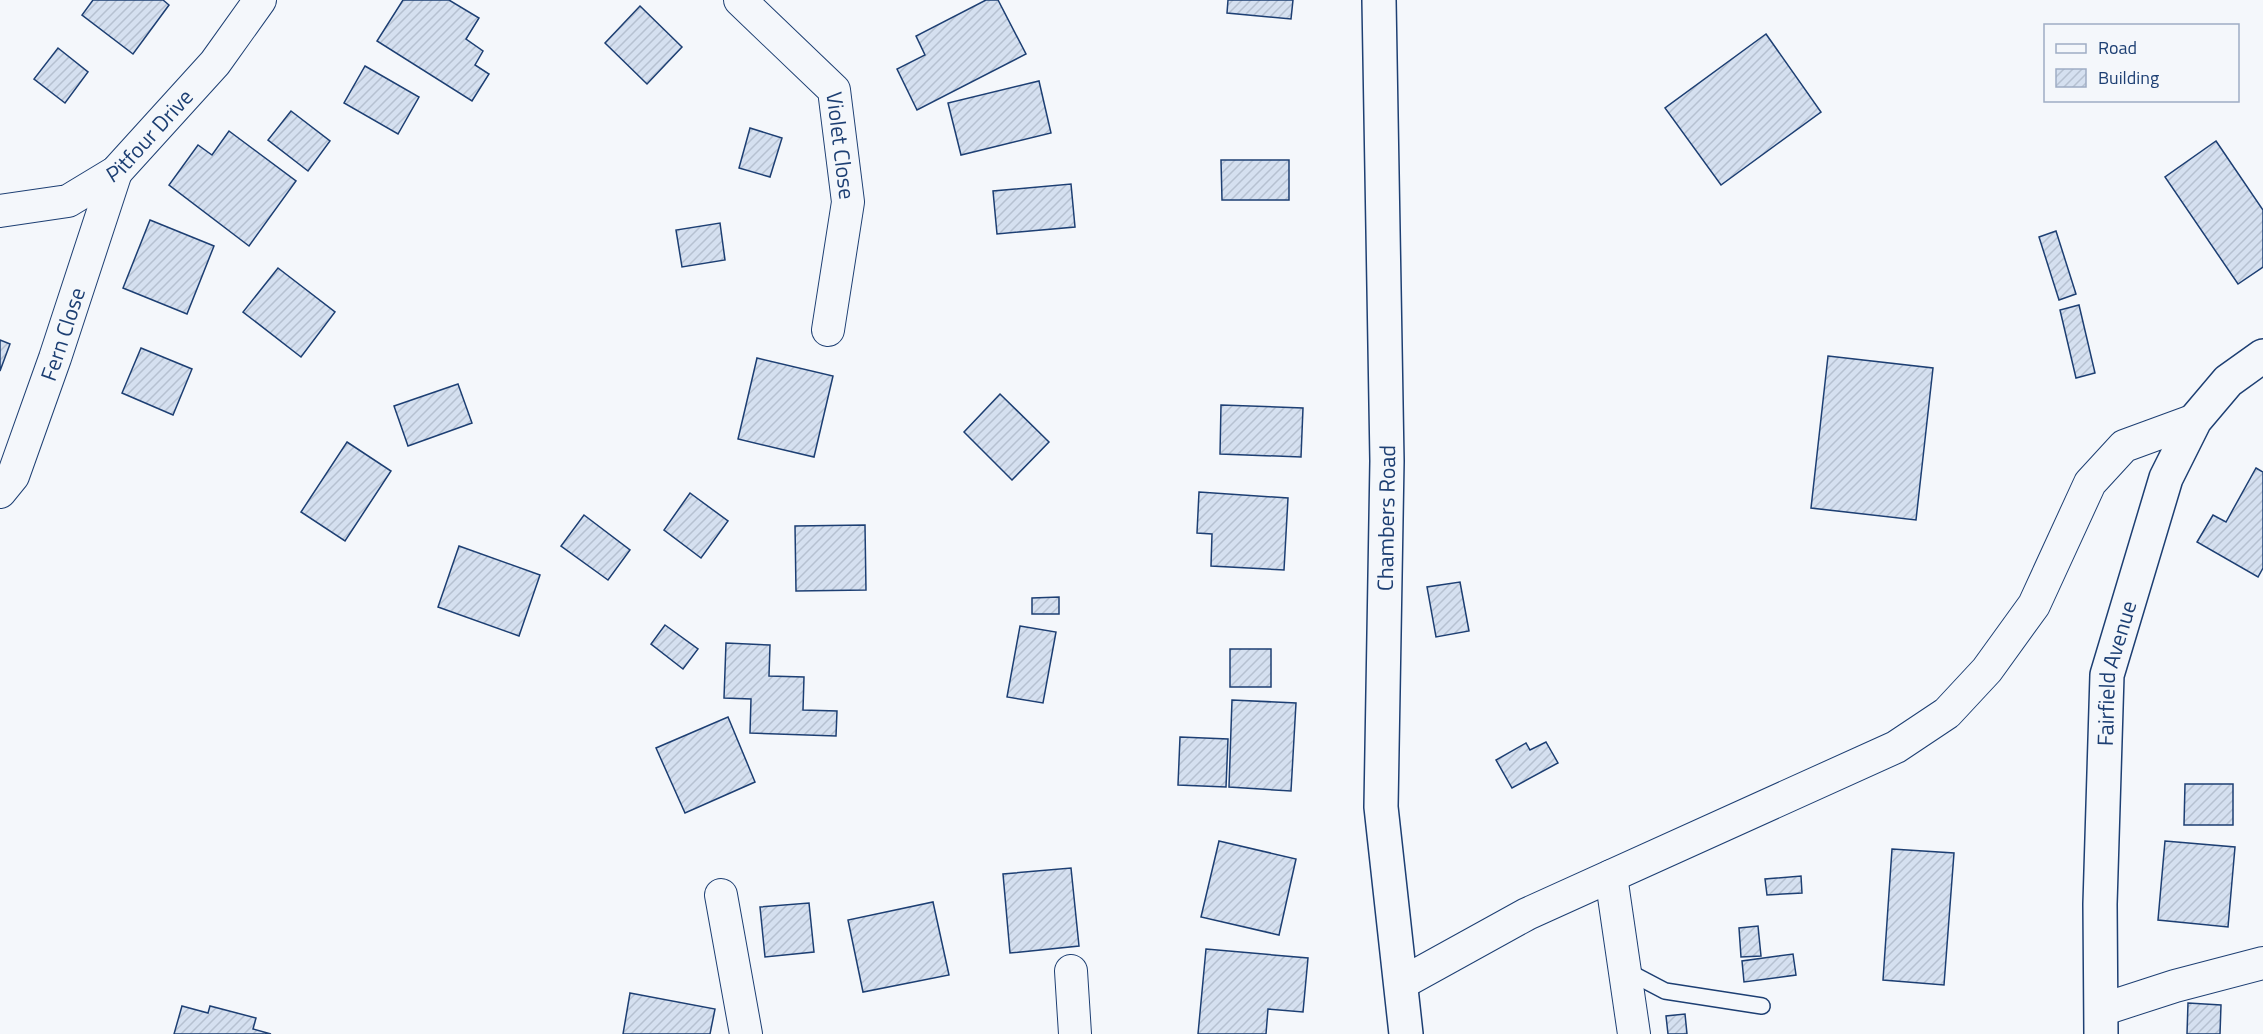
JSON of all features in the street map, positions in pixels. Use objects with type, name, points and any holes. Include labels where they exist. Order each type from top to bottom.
[{"type":"street","name":"Pitfour Drive","points":[[0,211],[68,201],[116,172],[215,63],[260,0]]},
{"type":"street","name":"Violet Close","points":[[740,0],[834,90],[848,202],[828,330]]},
{"type":"street","name":"Chambers Road","points":[[1379,0],[1387,461],[1381,807],[1406,1034]]},
{"type":"street","name":"Fern Close","points":[[0,492],[13,476],[55,358],[116,172]]},
{"type":"street","name":"Fairfield Avenue","points":[[2101,1022],[2100,904],[2107,675],[2166,478],[2195,420],[2228,381],[2263,356]]},
{"type":"street","points":[[1402,983],[1527,914],[1896,747],[1947,712],[1986,670],[2034,604],[2091,483],[2124,446],[2195,420]]},
{"type":"street","points":[[1611,876],[1634,1034]]},
{"type":"street","points":[[721,895],[746,1034]]},
{"type":"street","points":[[2101,1022],[2175,986],[2263,963]]},
{"type":"street","points":[[1071,971],[1075,1034]]},
{"type":"lane","points":[[1624,970],[1665,991],[1762,1006]]},
{"type":"building","points":[[93,0],[163,0],[169,5],[133,54],[82,15]]},
{"type":"building","points":[[403,0],[449,0],[479,18],[466,39],[483,51],[475,65],[489,74],[472,101],[377,41]]},
{"type":"building","points":[[986,0],[998,0],[1026,54],[917,110],[897,69],[925,55],[916,36]]},
{"type":"building","points":[[1228,0],[1293,0],[1291,19],[1227,13]]},
{"type":"building","points":[[640,6],[682,47],[647,84],[605,43]]},
{"type":"building","points":[[1766,34],[1821,112],[1721,185],[1665,108]]},
{"type":"building","points":[[58,48],[88,72],[65,103],[34,79]]},
{"type":"building","points":[[365,66],[419,97],[398,134],[344,103]]},
{"type":"building","points":[[1039,81],[1051,133],[961,155],[948,103]]},
{"type":"building","points":[[291,111],[330,141],[308,171],[268,140]]},
{"type":"building","points":[[750,128],[782,138],[770,177],[739,168]]},
{"type":"building","points":[[229,131],[296,181],[249,246],[169,185],[198,145],[212,155]]},
{"type":"building","points":[[2216,141],[2263,210],[2263,267],[2238,284],[2165,177]]},
{"type":"building","points":[[1221,160],[1289,160],[1289,200],[1222,200]]},
{"type":"building","points":[[1071,184],[1075,227],[997,234],[993,191]]},
{"type":"building","points":[[150,220],[214,246],[187,314],[123,288]]},
{"type":"building","points":[[720,223],[725,260],[682,267],[676,230]]},
{"type":"building","points":[[2056,231],[2076,294],[2059,300],[2039,237]]},
{"type":"building","points":[[278,268],[335,312],[301,357],[243,312]]},
{"type":"building","points":[[2079,305],[2095,373],[2076,378],[2060,310]]},
{"type":"building","points":[[0,340],[10,344],[0,371]]},
{"type":"building","points":[[141,348],[192,369],[173,415],[122,393]]},
{"type":"building","points":[[1828,356],[1933,368],[1916,520],[1811,508]]},
{"type":"building","points":[[757,358],[833,376],[814,457],[738,439]]},
{"type":"building","points":[[458,384],[472,423],[408,446],[394,406]]},
{"type":"building","points":[[1000,394],[1049,442],[1012,480],[964,432]]},
{"type":"building","points":[[1221,405],[1303,408],[1301,457],[1220,454]]},
{"type":"building","points":[[347,442],[391,471],[345,541],[301,512]]},
{"type":"building","points":[[2256,468],[2263,472],[2263,568],[2258,577],[2197,542],[2213,515],[2226,522]]},
{"type":"building","points":[[1199,492],[1288,498],[1284,570],[1211,566],[1212,534],[1197,533]]},
{"type":"building","points":[[690,493],[728,521],[701,558],[664,530]]},
{"type":"building","points":[[584,515],[630,550],[608,580],[561,546]]},
{"type":"building","points":[[865,525],[866,590],[796,591],[795,526]]},
{"type":"building","points":[[459,546],[540,575],[519,636],[438,607]]},
{"type":"building","points":[[1460,582],[1469,631],[1436,637],[1427,587]]},
{"type":"building","points":[[1059,597],[1059,614],[1032,614],[1032,598]]},
{"type":"building","points":[[665,625],[698,649],[683,669],[651,644]]},
{"type":"building","points":[[1020,626],[1056,632],[1043,703],[1007,697]]},
{"type":"building","points":[[726,643],[770,645],[769,676],[804,677],[803,710],[837,711],[836,736],[750,733],[751,699],[724,698]]},
{"type":"building","points":[[1230,649],[1271,649],[1271,687],[1230,687]]},
{"type":"building","points":[[1232,700],[1296,703],[1291,791],[1229,787]]},
{"type":"building","points":[[728,717],[755,782],[685,813],[656,748]]},
{"type":"building","points":[[1180,737],[1228,739],[1226,787],[1178,785]]},
{"type":"building","points":[[1546,742],[1558,763],[1512,788],[1496,760],[1526,743],[1530,750]]},
{"type":"building","points":[[2185,784],[2233,784],[2233,825],[2184,825]]},
{"type":"building","points":[[1219,841],[1296,859],[1279,935],[1201,917]]},
{"type":"building","points":[[2165,841],[2235,847],[2228,927],[2158,920]]},
{"type":"building","points":[[1892,849],[1954,853],[1944,985],[1883,980]]},
{"type":"building","points":[[1071,868],[1079,946],[1010,953],[1003,874]]},
{"type":"building","points":[[1801,876],[1802,893],[1767,895],[1765,879]]},
{"type":"building","points":[[933,902],[949,975],[863,992],[848,920]]},
{"type":"building","points":[[809,903],[814,952],[765,957],[760,907]]},
{"type":"building","points":[[1758,926],[1761,956],[1741,957],[1739,928]]},
{"type":"building","points":[[1206,949],[1308,958],[1303,1012],[1268,1009],[1266,1034],[1198,1034]]},
{"type":"building","points":[[1793,954],[1796,975],[1744,982],[1742,961]]},
{"type":"building","points":[[630,993],[715,1009],[710,1034],[623,1034]]},
{"type":"building","points":[[2188,1003],[2221,1005],[2220,1034],[2187,1034]]},
{"type":"building","points":[[182,1006],[208,1013],[210,1006],[256,1018],[253,1029],[271,1034],[174,1034]]},
{"type":"building","points":[[1685,1014],[1687,1034],[1668,1034],[1666,1016]]}]
